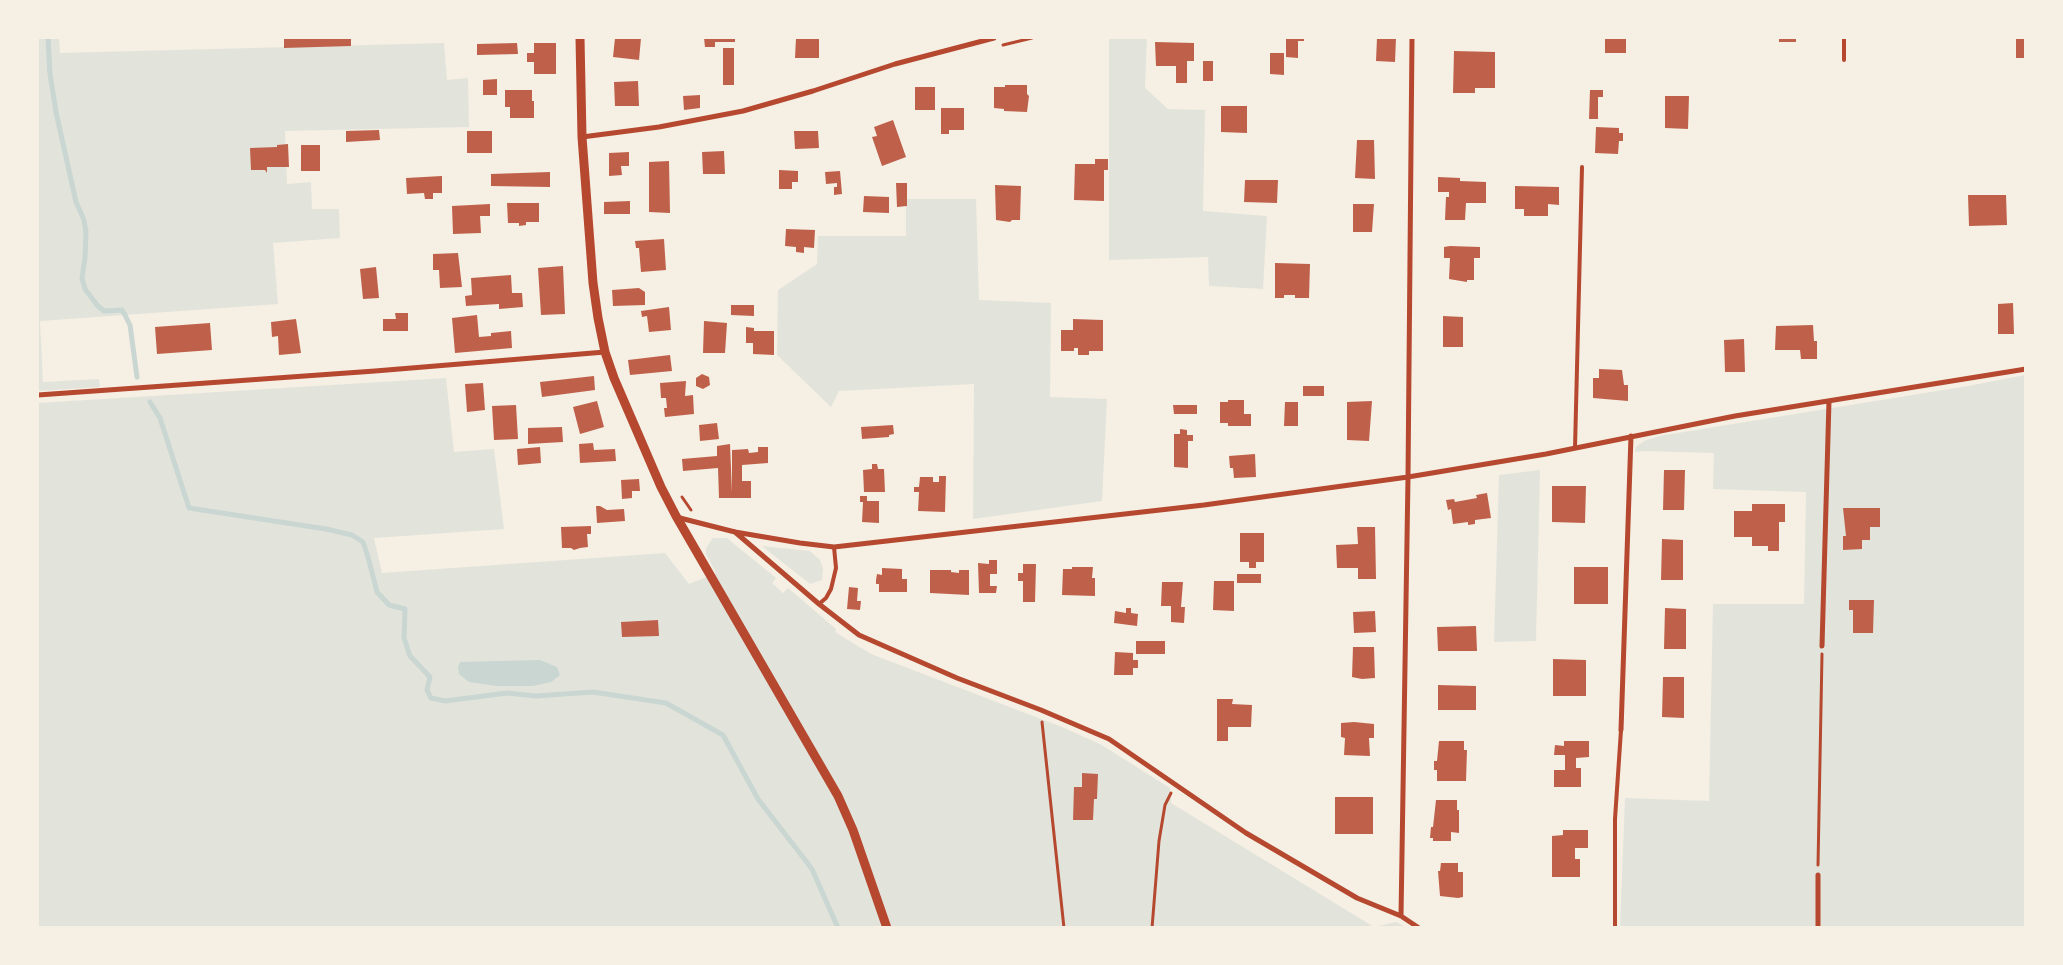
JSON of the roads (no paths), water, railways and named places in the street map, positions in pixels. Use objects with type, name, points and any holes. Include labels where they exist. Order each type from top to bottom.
[{"type":"street","points":[[580,38],[582,137],[593,283],[606,352],[629,414],[676,516],[838,796],[853,830],[886,928]]},
{"type":"street","points":[[582,137],[658,128],[744,111],[895,64],[994,38]]},
{"type":"street","points":[[1401,916],[1412,38]]},
{"type":"street","points":[[38,395],[365,372],[606,352]]},
{"type":"street","points":[[676,516],[735,532],[834,547],[1204,505],[1408,477],[1829,401],[2026,370]]},
{"type":"street","points":[[1822,646],[1829,401]]},
{"type":"street","points":[[1620,730],[1631,436]]},
{"type":"street","points":[[735,532],[819,604],[859,635],[957,678],[1041,710],[1108,739],[1246,834],[1357,898],[1401,916],[1419,928]]},
{"type":"street","points":[[1818,875],[1818,928]]},
{"type":"lane","points":[[1844,38],[1844,60]]},
{"type":"lane","points":[[1575,448],[1582,167]]},
{"type":"lane","points":[[819,604],[826,598],[831,589],[836,568],[834,547]]},
{"type":"lane","points":[[1615,928],[1615,819],[1620,730]]},
{"type":"waterway","points":[[48,38],[50,74],[56,112],[76,202],[84,220],[86,232],[82,278],[85,289],[97,305],[104,311],[122,310],[125,315],[130,325],[137,377]]},
{"type":"waterway","points":[[150,402],[160,418],[189,508],[326,529],[352,535],[363,542],[377,592],[389,605],[405,609],[404,638],[410,656],[430,677],[427,690],[431,698],[445,701],[507,693],[536,696],[593,692],[666,703],[723,735],[758,799],[812,869],[838,928]]}]
